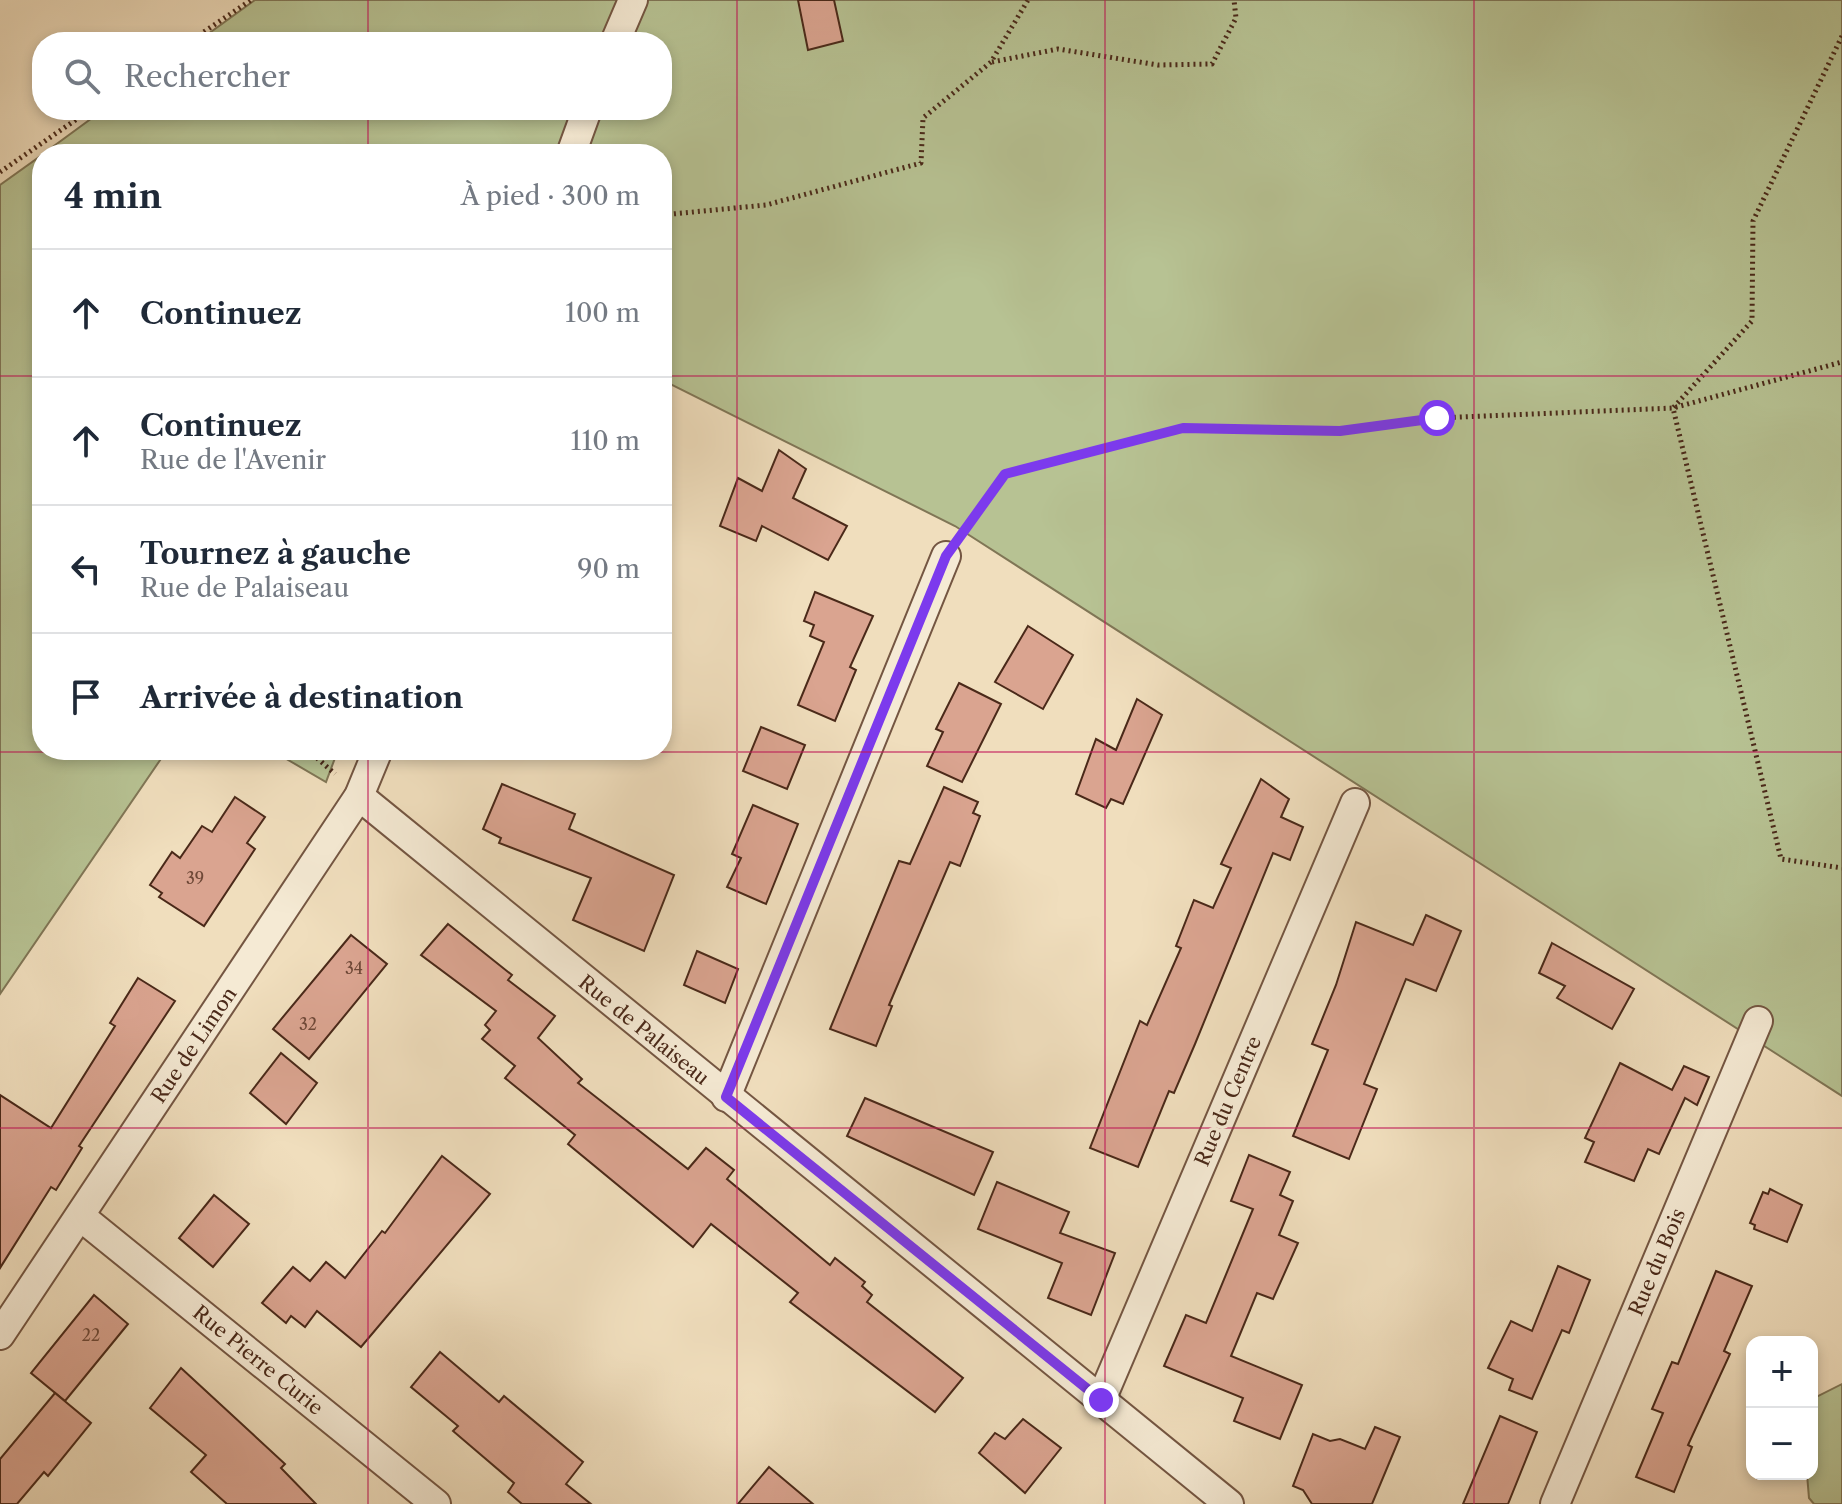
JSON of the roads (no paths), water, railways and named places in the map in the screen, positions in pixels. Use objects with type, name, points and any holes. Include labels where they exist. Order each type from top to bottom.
[{"type":"street","points":[[619,32],[633,0]]},
{"type":"street","points":[[575,144],[583,120]]},
{"type":"street","points":[[726,1097],[946,556]]},
{"type":"street","name":"Rue de Limon","points":[[0,1335],[359,796],[374,760]]},
{"type":"street","name":"Rue de Palaiseau","points":[[359,796],[1229,1504]]},
{"type":"street","name":"Rue du Centre","points":[[1101,1400],[1355,803]]},
{"type":"street","name":"Rue du Bois","points":[[1555,1504],[1758,1021]]},
{"type":"street","name":"Rue Pierre Curie","points":[[80,1216],[436,1504]]}]
